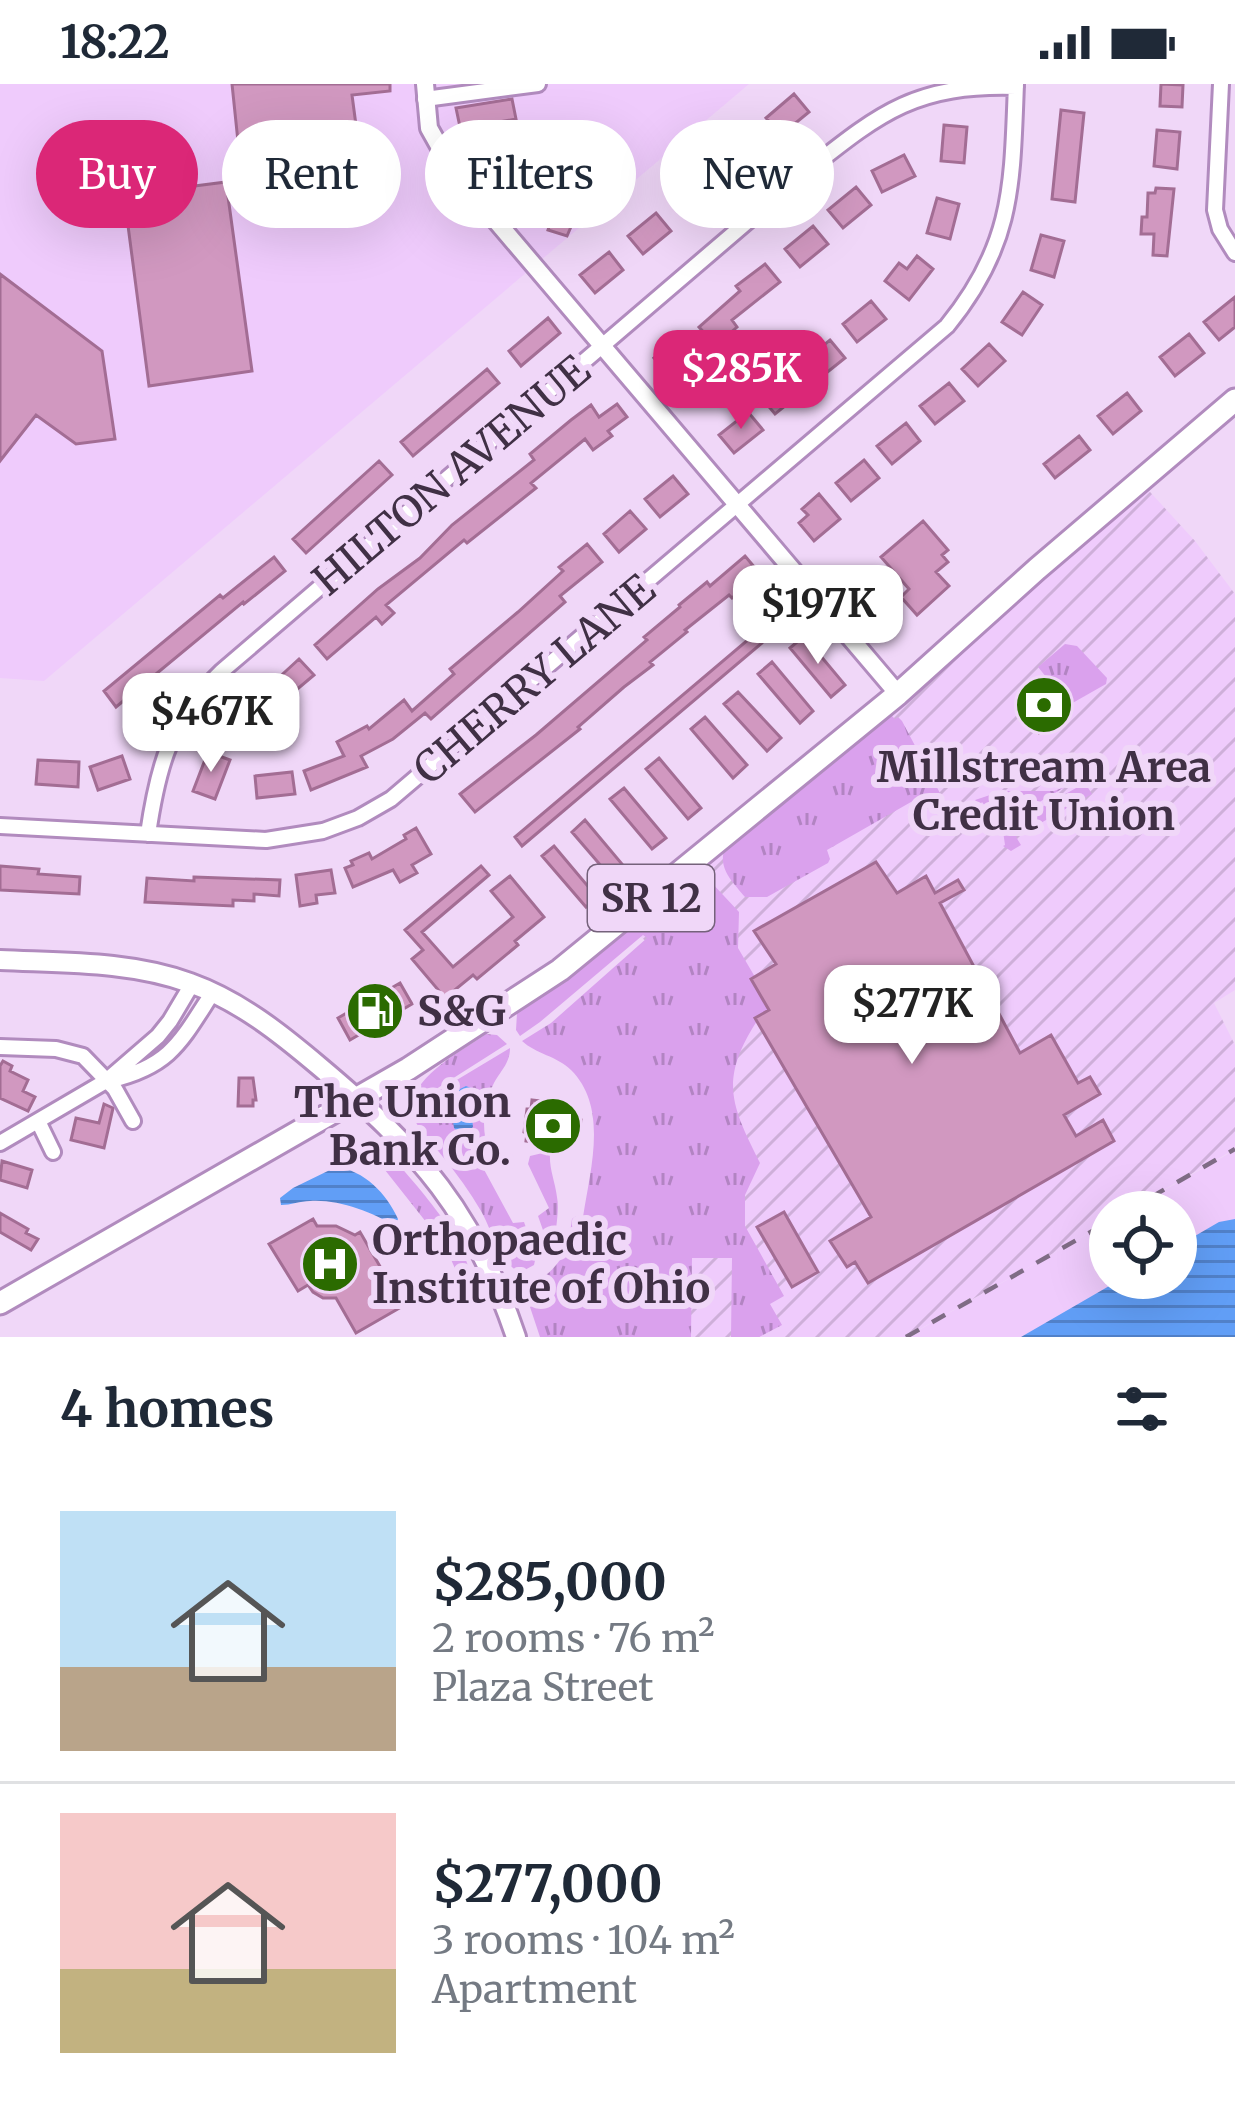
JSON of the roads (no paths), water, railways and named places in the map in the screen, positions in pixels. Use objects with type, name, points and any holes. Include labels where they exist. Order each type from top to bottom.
[{"type":"main road","name":"SR 12","points":[[0,1304],[357,1099],[560,970],[898,694],[1235,400]]},
{"type":"main road","points":[[0,960],[140,970],[213,992],[279,1034],[413,1151],[448,1195],[477,1242],[516,1337]]},
{"type":"street","points":[[538,84],[425,92],[432,137],[452,169],[898,694]]},
{"type":"street","points":[[1221,84],[1215,210],[1235,253]]},
{"type":"street","name":"HILTON AVENUE","points":[[148,834],[166,748],[184,714],[208,684],[802,174],[885,111],[956,87],[1016,85]]},
{"type":"street","name":"CHERRY LANE","points":[[0,826],[285,838],[323,831],[406,788],[940,333],[976,289],[993,255],[1008,206],[1016,85]]},
{"type":"street","points":[[0,1143],[106,1081],[158,1036],[192,984]]},
{"type":"street","points":[[106,1081],[135,1074],[167,1056],[213,992]]},
{"type":"street","points":[[0,1047],[74,1052],[91,1061],[133,1121]]},
{"type":"street","points":[[38,1121],[53,1152]]},
{"type":"water","points":[[466,1086],[476,1090],[477,1098],[471,1109],[473,1127],[465,1134],[454,1128],[439,1106]]},
{"type":"water","points":[[336,1167],[356,1173],[381,1192],[398,1219],[395,1226],[332,1202],[281,1205],[280,1198],[293,1188]]},
{"type":"water","points":[[1235,1219],[1235,1337],[1021,1337],[1089,1298],[1197,1299],[1197,1235]]},
{"type":"railway","points":[[1162,1191],[1235,1149]]},
{"type":"railway","points":[[906,1337],[1089,1233]]},
{"type":"place","name":"Millstream Area Credit Union","points":[[1044,705]]},
{"type":"place","name":"S&G","points":[[375,1011]]},
{"type":"place","name":"The Union Bank Co.","points":[[553,1126]]},
{"type":"place","name":"Orthopaedic Institute of Ohio","points":[[330,1264]]}]
